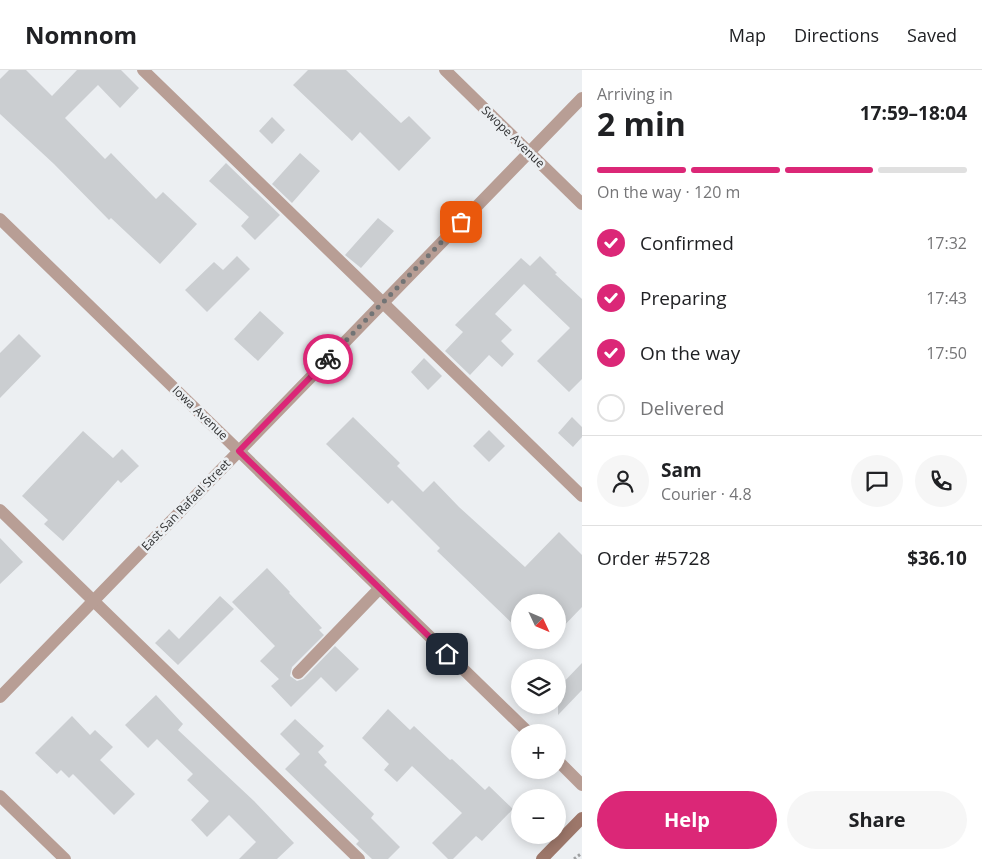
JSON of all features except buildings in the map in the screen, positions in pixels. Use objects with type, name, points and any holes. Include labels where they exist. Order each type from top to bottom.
[{"type":"main road","points":[[542,859],[582,818]]},
{"type":"street","points":[[143,70],[582,496]]},
{"type":"street","name":"Swope Avenue","points":[[445,70],[582,204]]},
{"type":"street","name":"East San Rafael Street","points":[[0,697],[582,98]]},
{"type":"street","name":"Iowa Avenue","points":[[0,219],[520,724]]},
{"type":"street","points":[[0,510],[359,859]]},
{"type":"street","points":[[298,672],[380,588]]},
{"type":"street","points":[[566,769],[582,785]]},
{"type":"street","points":[[0,796],[65,859]]},
{"type":"path","points":[[574,859],[582,854]]},
{"type":"way so far","points":[[328,359],[461,222]]},
{"type":"route","points":[[328,359],[239,451],[447,654]]}]
